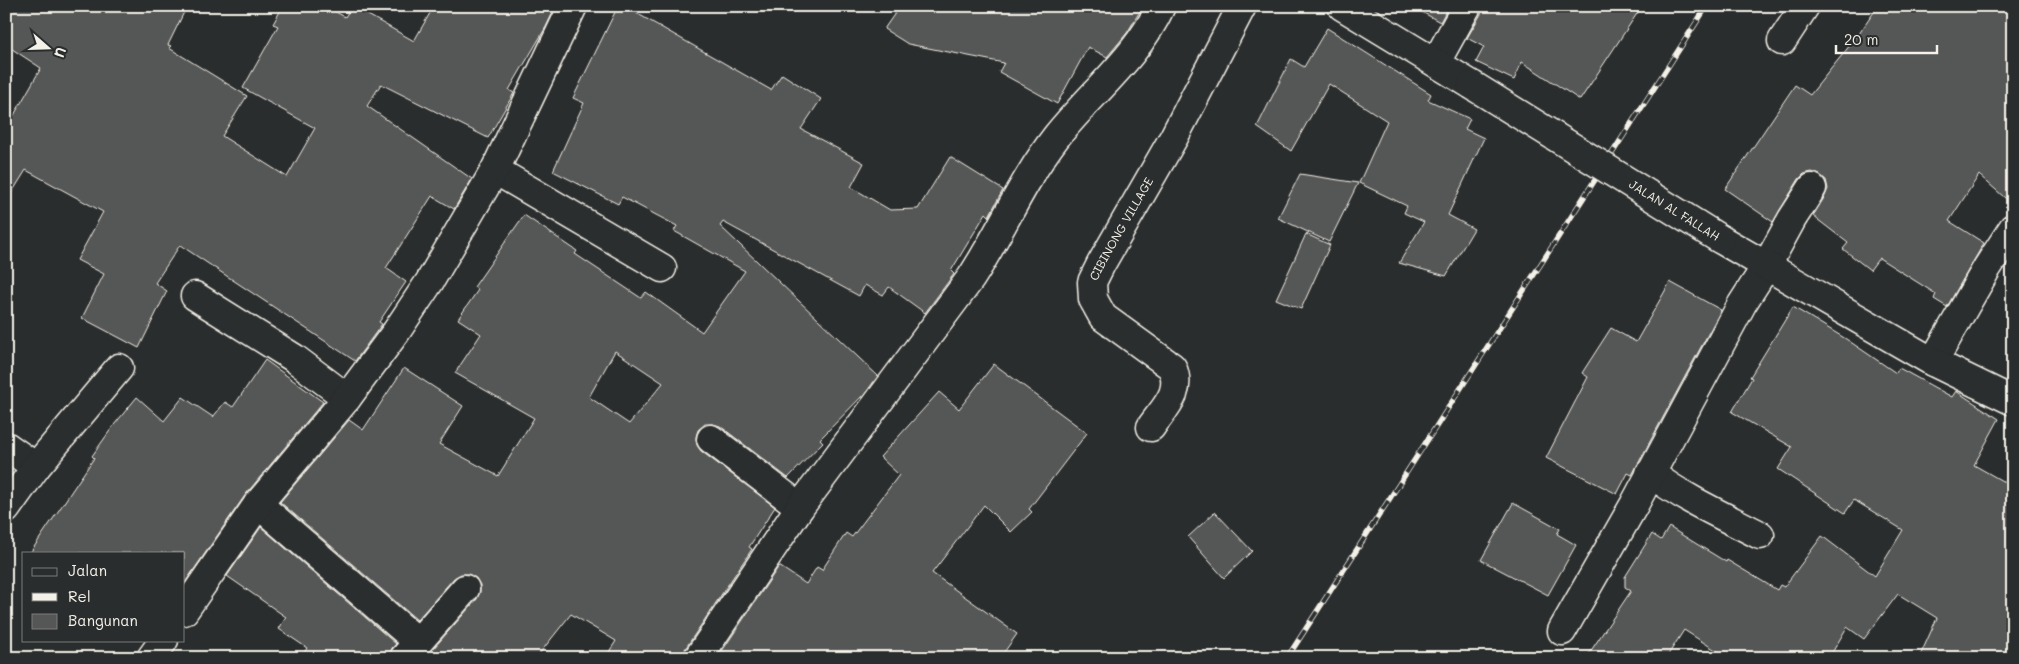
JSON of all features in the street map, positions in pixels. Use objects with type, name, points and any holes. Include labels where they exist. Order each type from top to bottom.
[{"type":"street","points":[[185,610],[258,504],[347,398],[396,332],[430,281],[495,170],[573,6]]},
{"type":"street","points":[[698,658],[800,507],[971,278],[1032,171],[1057,137],[1143,38],[1161,6]]},
{"type":"street","name":"CIBINONG VILLAGE","points":[[1151,427],[1172,398],[1176,386],[1176,376],[1172,366],[1103,316],[1092,299],[1092,282],[1100,264],[1174,137],[1242,6]]},
{"type":"street","name":"JALAN AL FALLAH","points":[[1342,6],[1472,84],[1720,239],[1933,362],[2013,401]]},
{"type":"street","points":[[1436,62],[1467,6]]},
{"type":"street","points":[[1782,41],[1805,6]]},
{"type":"street","points":[[495,170],[662,268]]},
{"type":"street","points":[[1562,631],[1742,304],[1812,188]]},
{"type":"street","points":[[1933,362],[1987,268],[2013,228]]},
{"type":"street","points":[[195,296],[294,358],[347,398]]},
{"type":"street","points":[[6,509],[36,467],[119,368]]},
{"type":"street","points":[[711,439],[800,507]]},
{"type":"street","points":[[6,446],[36,467]]},
{"type":"street","points":[[1650,473],[1697,502],[1760,534]]},
{"type":"street","points":[[258,504],[411,649],[465,589]]},
{"type":"street","points":[[152,658],[163,642]]},
{"type":"building","points":[[6,6],[187,6],[168,45],[171,46],[169,48],[247,96],[222,136],[287,177],[315,128],[243,88],[278,26],[273,24],[283,6],[325,6],[345,17],[352,6],[414,41],[434,6],[556,6],[546,27],[509,90],[514,93],[488,138],[381,84],[367,106],[472,179],[454,209],[432,196],[386,268],[406,282],[379,322],[382,324],[355,361],[180,245],[155,283],[167,291],[139,348],[82,318],[104,274],[77,260],[103,212],[26,170],[6,202],[6,129],[41,68],[6,45]]},
{"type":"building","points":[[618,6],[624,6],[771,90],[782,74],[821,99],[801,129],[864,163],[851,187],[890,210],[918,209],[950,157],[1003,190],[989,216],[986,213],[951,271],[954,274],[925,313],[889,287],[883,295],[865,285],[859,296],[723,222],[720,226],[878,376],[867,391],[820,439],[823,442],[788,478],[720,426],[705,424],[698,430],[696,437],[697,445],[701,451],[775,507],[749,547],[752,549],[685,649],[683,658],[605,658],[616,641],[571,614],[536,658],[425,658],[477,599],[480,585],[476,578],[468,574],[461,574],[454,578],[417,620],[280,502],[349,420],[363,430],[404,368],[463,406],[439,444],[498,476],[534,418],[455,373],[481,334],[458,319],[478,290],[474,287],[524,215],[577,251],[575,254],[641,298],[646,292],[702,332],[745,271],[674,231],[677,226],[622,197],[618,204],[553,171],[584,103],[573,98]],"holes":[[[615,351],[663,383],[629,424],[589,397]]]},
{"type":"building","points":[[900,6],[1143,6],[1127,33],[1107,57],[1088,47],[1057,104],[999,72],[1004,63],[908,44],[884,29]]},
{"type":"building","points":[[1411,6],[1449,6],[1440,22]]},
{"type":"building","points":[[1483,6],[1642,6],[1580,100],[1522,62],[1514,80],[1476,62],[1484,47],[1467,38],[1481,14]]},
{"type":"building","points":[[1878,6],[2013,6],[2013,205],[1979,175],[1949,221],[1984,243],[1947,307],[1934,299],[1936,294],[1879,258],[1870,270],[1843,249],[1848,243],[1813,216],[1828,189],[1826,180],[1820,175],[1812,172],[1804,174],[1799,179],[1773,222],[1725,189],[1795,85],[1810,95],[1859,34]]},
{"type":"building","points":[[1327,28],[1431,94],[1428,100],[1470,119],[1465,129],[1484,138],[1448,215],[1474,229],[1446,276],[1399,263],[1424,222],[1404,213],[1407,206],[1359,183],[1387,121],[1329,84],[1291,151],[1257,127],[1291,59],[1304,67]]},
{"type":"building","points":[[1300,174],[1358,183],[1329,242],[1278,218]]},
{"type":"building","points":[[1306,234],[1330,245],[1301,309],[1276,299]]},
{"type":"building","points":[[1670,282],[1721,310],[1632,475],[1628,473],[1617,494],[1546,458],[1588,377],[1582,373],[1611,328],[1636,342]]},
{"type":"building","points":[[1793,307],[1846,339],[1896,373],[1899,368],[1952,397],[1956,391],[1999,419],[1974,465],[2013,487],[2013,658],[1919,658],[1937,618],[1898,594],[1864,639],[1847,627],[1829,658],[1728,658],[1684,630],[1666,658],[1586,658],[1631,591],[1625,587],[1625,577],[1652,534],[1661,540],[1669,527],[1726,562],[1727,560],[1777,590],[1780,585],[1784,587],[1822,536],[1875,576],[1903,530],[1854,500],[1845,513],[1778,469],[1792,447],[1732,412],[1752,378],[1750,377]]},
{"type":"building","points":[[265,360],[323,402],[246,494],[185,583],[185,552],[31,552],[94,458],[92,456],[137,397],[164,421],[183,397],[213,417],[225,402],[233,407]]},
{"type":"building","points":[[994,364],[1087,433],[1029,509],[1032,512],[1011,532],[984,505],[932,573],[1017,634],[1000,658],[733,658],[722,651],[779,566],[806,584],[817,567],[822,570],[846,533],[852,537],[899,475],[880,457],[939,392],[959,409]]},
{"type":"building","points":[[1513,503],[1560,529],[1557,534],[1576,545],[1548,595],[1481,560]]},
{"type":"building","points":[[1215,512],[1252,551],[1224,578],[1188,537]]},
{"type":"building","points":[[261,527],[396,644],[392,648],[389,658],[301,658],[307,648],[279,629],[286,617],[227,576]]},
{"type":"railway","points":[[1287,658],[1707,6]]}]
